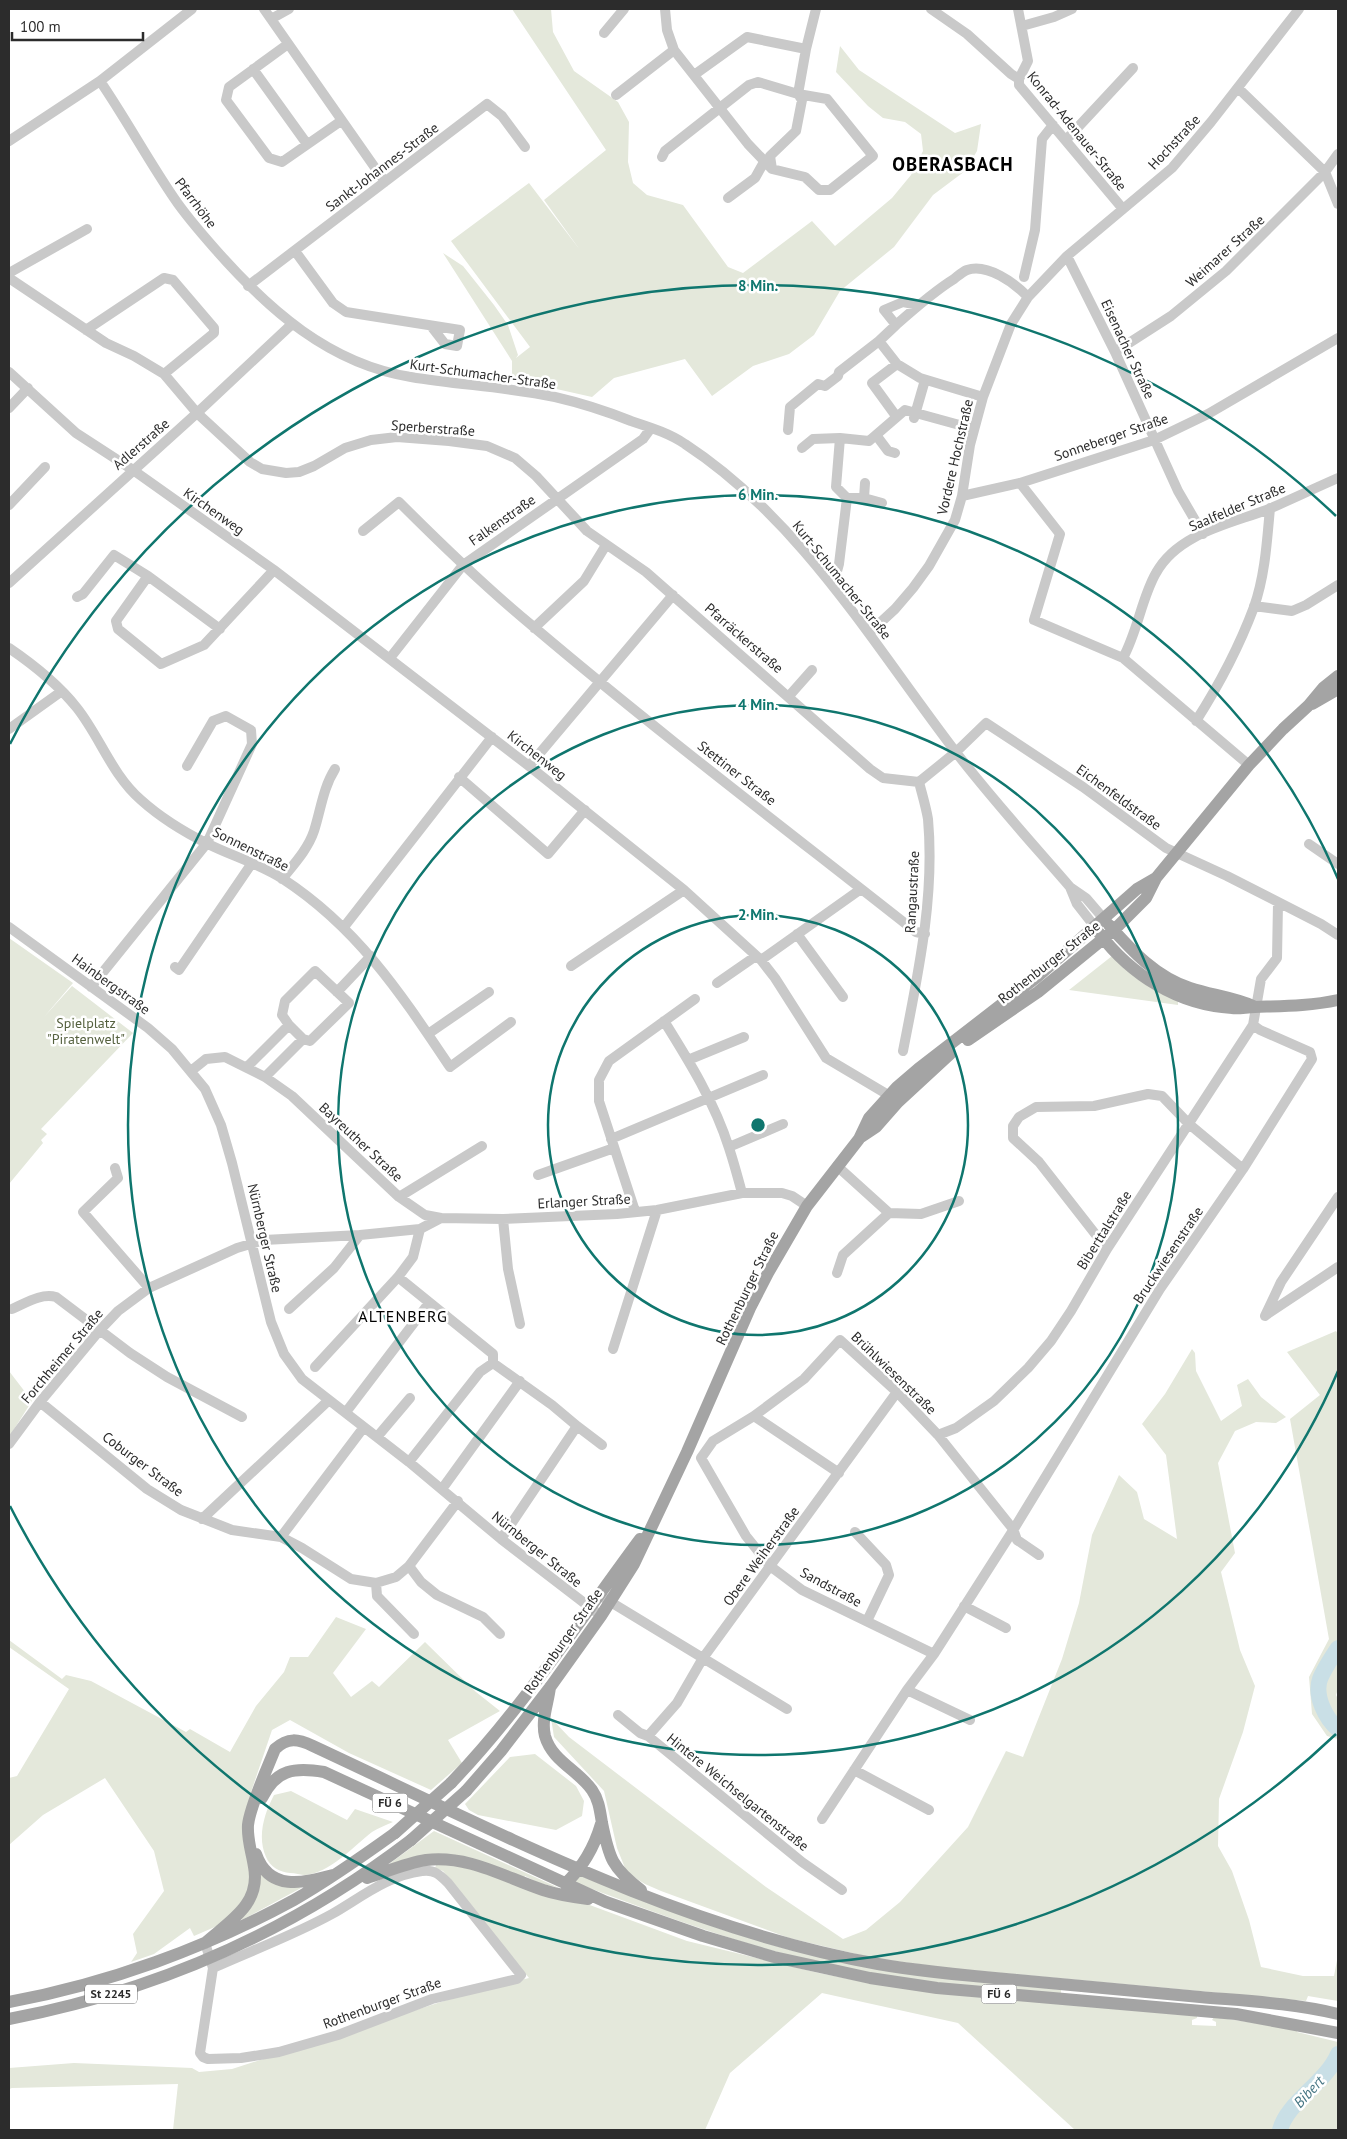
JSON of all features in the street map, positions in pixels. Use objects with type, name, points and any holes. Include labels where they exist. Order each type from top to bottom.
[{"type":"main road","name":"Rothenburger Straße","points":[[859,1139],[876,1127],[898,1102],[958,1048],[1038,992],[1114,930],[1146,898],[1156,878],[1178,854],[1249,765],[1308,706],[1323,688],[1338,676]]},
{"type":"main road","name":"Rothenburger Straße","points":[[1308,706],[1329,696],[1338,689]]},
{"type":"main road","name":"Rothenburger Straße","points":[[9,2002],[89,1984],[205,1943],[265,1915],[333,1875],[395,1833],[451,1783],[508,1717],[590,1608],[605,1598],[634,1564],[688,1452],[750,1308],[783,1245],[808,1206],[859,1139],[869,1118],[918,1069],[1038,977],[1137,889],[1156,878]]},
{"type":"main road","points":[[1099,923],[1114,930],[1126,945],[1148,964],[1175,982],[1204,992],[1235,998],[1256,1007]]},
{"type":"main road","points":[[1099,923],[1104,939],[1116,954],[1143,977],[1180,997],[1233,1008],[1292,1007],[1338,1000]]},
{"type":"main road","name":"Rothenburger Straße","points":[[9,2019],[91,2000],[212,1963],[351,1884],[411,1840],[466,1791],[501,1751],[551,1686],[600,1616],[605,1598]]},
{"type":"main road","points":[[551,1686],[544,1723],[549,1747],[591,1788],[598,1801],[608,1850],[615,1867],[621,1875],[655,1900]]},
{"type":"main road","name":"FÜ 6","points":[[205,1943],[240,1913],[251,1898],[254,1891],[255,1874],[248,1836],[249,1819],[275,1749],[284,1742],[300,1740],[580,1870],[655,1900],[780,1942],[878,1964],[961,1975],[1304,2008],[1338,2014]]},
{"type":"main road","name":"FÜ 6","points":[[333,1875],[296,1883],[280,1880],[266,1871],[261,1865],[253,1841],[253,1822],[262,1796],[274,1781],[293,1770],[303,1768],[324,1772],[606,1902],[736,1947],[774,1957],[870,1978],[982,1993],[1236,2014],[1338,2032]]},
{"type":"main road","points":[[566,1884],[580,1870],[598,1836],[602,1822]]},
{"type":"main road","points":[[351,1884],[416,1862],[428,1860],[458,1861],[488,1867],[551,1892],[606,1902]]},
{"type":"street","points":[[9,141],[100,81],[192,9]]},
{"type":"street","points":[[264,9],[340,121],[385,182]]},
{"type":"street","points":[[271,19],[288,9]]},
{"type":"street","points":[[604,33],[624,9]]},
{"type":"street","points":[[662,157],[665,151],[720,107],[749,84],[758,82],[798,94],[827,99],[873,156],[830,190],[819,190],[806,177],[768,165],[720,107],[674,50],[667,30],[665,9]]},
{"type":"street","points":[[728,198],[755,178],[768,165],[770,156],[796,132],[802,100],[798,94],[816,9]]},
{"type":"street","points":[[1018,9],[1028,61],[1019,79]]},
{"type":"street","points":[[1022,26],[1054,17],[1072,9]]},
{"type":"street","name":"Hochstraße","points":[[1028,297],[1068,256],[1172,168],[1238,88],[1299,9]]},
{"type":"street","name":"Konrad-Adenauer-Straße","points":[[939,11],[1010,74],[1019,79],[1019,85],[1123,209]]},
{"type":"street","points":[[694,75],[747,37],[806,49]]},
{"type":"street","points":[[288,44],[229,87],[226,100],[269,158],[282,162],[340,121]]},
{"type":"street","points":[[616,95],[674,50]]},
{"type":"street","points":[[1066,140],[1133,68]]},
{"type":"street","points":[[253,70],[307,144]]},
{"type":"street","name":"Pfarrhöhe","points":[[100,81],[176,201],[248,286],[291,324]]},
{"type":"street","points":[[1238,88],[1325,172],[1338,204]]},
{"type":"street","name":"Sankt-Johannes-Straße","points":[[248,286],[487,104],[502,116],[525,147]]},
{"type":"street","points":[[1024,277],[1034,230],[1042,140],[1053,125]]},
{"type":"street","name":"Weimarer Straße","points":[[1115,352],[1171,316],[1226,271],[1325,172],[1338,154]]},
{"type":"street","points":[[9,273],[87,229]]},
{"type":"street","points":[[295,251],[339,309],[355,315],[431,326]]},
{"type":"street","name":"Eisenacher Straße","points":[[1068,256],[1115,352],[1178,490],[1203,534]]},
{"type":"street","points":[[788,430],[790,407],[818,384],[825,386],[838,376],[839,372],[919,305],[967,270],[988,270],[1005,278],[1021,289],[1028,297]]},
{"type":"street","name":"Sperberstraße","points":[[9,278],[106,343],[150,364],[164,374],[197,414],[250,462],[262,469],[286,473],[299,472],[346,448],[371,440],[397,437],[449,440],[487,446],[511,456],[536,476],[557,499]]},
{"type":"street","points":[[86,330],[164,278],[172,280],[214,328],[214,333],[164,374]]},
{"type":"street","name":"Vordere Hochstraße","points":[[869,633],[895,609],[929,566],[955,520],[962,496],[974,429],[983,397],[1010,324],[1028,297]]},
{"type":"street","points":[[896,326],[884,310],[903,302],[919,305]]},
{"type":"street","name":"Adlerstraße","points":[[9,583],[197,414],[291,324]]},
{"type":"street","name":"Kurt-Schumacher-Straße","points":[[291,324],[332,350],[360,364],[406,377],[554,397],[603,410],[651,428],[683,443],[729,476],[790,536],[833,586],[956,752],[1070,888],[1086,898],[1099,923]]},
{"type":"street","name":"Sonneberger Straße","points":[[962,496],[1020,483],[1154,440],[1208,414],[1338,338]]},
{"type":"street","points":[[878,341],[897,364],[925,380],[983,397]]},
{"type":"street","points":[[896,416],[872,383],[897,364]]},
{"type":"street","name":"Kirchenweg","points":[[9,372],[76,433],[133,470],[274,570],[390,658],[684,890],[759,958],[775,978],[826,1058],[890,1096]]},
{"type":"street","points":[[915,416],[925,380]]},
{"type":"street","points":[[9,408],[28,388]]},
{"type":"street","points":[[802,448],[813,439],[840,438],[869,441],[905,410],[915,416],[974,429]]},
{"type":"street","name":"Falkenstraße","points":[[390,658],[463,564],[643,439],[651,428]]},
{"type":"street","points":[[876,435],[888,451],[895,453]]},
{"type":"street","points":[[840,438],[836,487],[847,498],[864,498],[882,503]]},
{"type":"street","points":[[9,505],[45,467]]},
{"type":"street","name":"Saalfelder Straße","points":[[1124,658],[1133,640],[1155,574],[1178,547],[1203,534],[1270,508],[1338,478]]},
{"type":"street","points":[[864,498],[865,483]]},
{"type":"street","points":[[1020,483],[1060,534],[1034,620],[1124,658],[1249,765]]},
{"type":"street","points":[[833,586],[839,564],[847,498]]},
{"type":"street","name":"Pfarräckerstraße","points":[[557,499],[587,531],[646,572],[789,696],[870,770],[883,778],[919,782]]},
{"type":"street","name":"Stettiner Straße","points":[[363,531],[399,502],[463,564],[534,628],[860,889],[916,932],[925,934]]},
{"type":"street","points":[[1196,720],[1215,692],[1254,606],[1266,556],[1270,508]]},
{"type":"street","points":[[534,628],[584,581],[606,545]]},
{"type":"street","points":[[77,597],[83,594],[114,555],[148,576],[220,629]]},
{"type":"street","points":[[148,576],[116,621],[118,629],[161,664],[204,646],[274,570]]},
{"type":"street","points":[[1254,606],[1292,611],[1306,606],[1338,585]]},
{"type":"street","points":[[528,766],[673,595]]},
{"type":"street","name":"Sonnenstraße","points":[[9,648],[35,666],[78,709],[118,775],[140,799],[169,822],[207,843],[282,879],[344,927],[371,956],[450,1067],[511,1022]]},
{"type":"street","points":[[789,696],[812,670]]},
{"type":"street","points":[[9,729],[62,691]]},
{"type":"street","points":[[91,987],[207,843],[252,744],[251,730],[226,716],[213,721],[186,766]]},
{"type":"street","name":"Eichenfeldstraße","points":[[956,752],[986,723],[1083,787],[1161,845],[1278,902],[1338,935]]},
{"type":"street","points":[[344,927],[459,777],[492,738]]},
{"type":"street","points":[[919,782],[956,752]]},
{"type":"street","points":[[282,879],[308,846],[314,831],[327,781],[335,768]]},
{"type":"street","points":[[459,777],[548,854],[584,810]]},
{"type":"street","name":"Rangaustraße","points":[[903,1051],[925,934],[929,872],[928,818],[919,782]]},
{"type":"street","points":[[1309,844],[1338,864]]},
{"type":"street","points":[[175,967],[180,970],[252,863]]},
{"type":"street","points":[[717,983],[797,934],[860,889]]},
{"type":"street","points":[[572,966],[684,890]]},
{"type":"street","points":[[1256,1007],[1260,979],[1277,958],[1278,902]]},
{"type":"street","name":"Hainbergstraße","points":[[9,927],[148,1028],[172,1049],[191,1071]]},
{"type":"street","points":[[797,934],[843,997]]},
{"type":"street","points":[[337,992],[371,956]]},
{"type":"street","points":[[315,971],[337,992],[349,1003],[310,1041],[303,1039],[282,1015],[284,1001],[315,971]]},
{"type":"street","points":[[428,1034],[489,992]]},
{"type":"street","points":[[635,1212],[599,1101],[599,1080],[609,1061],[695,999]]},
{"type":"street","name":"Biberttalstraße","points":[[938,1435],[956,1428],[994,1401],[1028,1368],[1056,1333],[1107,1249],[1253,1025],[1256,1007]]},
{"type":"street","points":[[664,1021],[708,1098],[729,1147],[742,1193]]},
{"type":"street","points":[[247,1067],[289,1025]]},
{"type":"street","name":"Bruckwiesenstraße","points":[[822,1819],[934,1654],[1160,1289],[1243,1169],[1312,1059],[1310,1052],[1260,1030],[1253,1025]]},
{"type":"street","points":[[688,1060],[744,1037]]},
{"type":"street","points":[[265,1077],[303,1039]]},
{"type":"street","name":"Bayreuther Straße","points":[[191,1071],[206,1059],[225,1057],[265,1077],[292,1096],[399,1197],[425,1215],[441,1218]]},
{"type":"street","name":"Nürnberger Straße","points":[[191,1071],[205,1089],[221,1125],[241,1195],[270,1322],[284,1354],[302,1379],[409,1462],[458,1501],[501,1539],[600,1616]]},
{"type":"street","points":[[538,1175],[763,1075]]},
{"type":"street","points":[[1107,1249],[1050,1176],[1012,1138],[1013,1126],[1019,1117],[1036,1107],[1094,1106],[1148,1094],[1162,1096],[1189,1124],[1243,1169]]},
{"type":"street","points":[[729,1147],[783,1124]]},
{"type":"street","points":[[399,1197],[482,1146]]},
{"type":"street","points":[[837,1166],[889,1213],[921,1214],[959,1201]]},
{"type":"street","points":[[115,1168],[118,1178],[83,1212],[149,1288]]},
{"type":"street","name":"Erlanger Straße","points":[[252,1245],[264,1240],[360,1235],[420,1229],[441,1218],[503,1219],[657,1210],[742,1193],[782,1193],[792,1196],[808,1206]]},
{"type":"street","points":[[1338,1197],[1281,1282],[1265,1316],[1338,1268]]},
{"type":"street","points":[[613,1349],[657,1210]]},
{"type":"street","points":[[837,1273],[843,1255],[889,1213]]},
{"type":"street","points":[[503,1219],[508,1269],[520,1324]]},
{"type":"street","points":[[315,1367],[398,1277],[412,1257],[420,1229]]},
{"type":"street","points":[[290,1310],[334,1268],[360,1235]]},
{"type":"street","name":"Forchheimer Straße","points":[[9,1444],[40,1402],[98,1331],[118,1311],[149,1288],[237,1248],[252,1245]]},
{"type":"street","points":[[398,1277],[493,1354],[493,1363]]},
{"type":"street","points":[[1281,1282],[1286,1294],[1300,1294]]},
{"type":"street","points":[[12,1309],[48,1295],[56,1297],[98,1331],[167,1376],[242,1417]]},
{"type":"street","points":[[346,1412],[429,1303]]},
{"type":"street","name":"Brühlwiesenstraße","points":[[713,1441],[754,1416],[804,1379],[840,1340],[897,1392],[938,1435],[1013,1529]]},
{"type":"street","points":[[493,1363],[520,1381],[602,1445]]},
{"type":"street","points":[[409,1462],[480,1372],[493,1363]]},
{"type":"street","points":[[442,1489],[520,1381]]},
{"type":"street","name":"Obere Weiherstraße","points":[[648,1736],[676,1703],[703,1658],[897,1392]]},
{"type":"street","points":[[377,1437],[410,1398]]},
{"type":"street","points":[[202,1519],[328,1400]]},
{"type":"street","name":"Coburger Straße","points":[[40,1402],[154,1494],[181,1510],[232,1530],[281,1537],[351,1579],[376,1583]]},
{"type":"street","points":[[754,1416],[839,1473]]},
{"type":"street","points":[[501,1539],[578,1426]]},
{"type":"street","points":[[281,1537],[364,1427]]},
{"type":"street","name":"Sandstraße","points":[[713,1441],[701,1458],[746,1536],[770,1566],[802,1590],[934,1654]]},
{"type":"street","points":[[414,1634],[376,1596],[376,1583],[396,1576],[409,1566],[458,1501]]},
{"type":"street","points":[[1013,1529],[1017,1540],[1038,1555]]},
{"type":"street","points":[[855,1532],[886,1565],[889,1575],[867,1621]]},
{"type":"street","points":[[409,1566],[421,1582],[437,1595],[483,1617],[500,1634]]},
{"type":"street","points":[[605,1598],[787,1709]]},
{"type":"street","points":[[964,1606],[1006,1628]]},
{"type":"street","points":[[908,1690],[970,1720]]},
{"type":"street","name":"Hintere Weichselgartenstraße","points":[[618,1715],[640,1733],[648,1736],[802,1862],[842,1890]]},
{"type":"street","points":[[854,1770],[929,1810]]},
{"type":"street","name":"Rothenburger Straße","points":[[205,1943],[212,1963],[200,2053],[208,2059],[260,2056],[314,2043],[415,2004],[517,1979],[521,1975],[448,1883],[440,1875],[429,1870],[388,1881],[298,1931],[212,1963]]},
{"type":"green space","points":[[512,9],[551,9],[553,32],[574,71],[618,102],[629,122],[628,162],[633,183],[647,195],[683,205],[728,267],[743,273],[812,221],[835,246],[892,198],[911,175],[923,151],[921,134],[905,122],[883,118],[868,106],[836,72],[840,46],[859,70],[955,133],[981,124],[977,151],[965,171],[933,195],[894,247],[840,291],[814,335],[789,354],[753,366],[712,396],[685,359],[614,378],[592,397],[512,379],[512,361],[443,253],[463,266],[508,325],[518,355],[516,358],[530,347],[451,241],[529,183],[580,250],[544,200],[606,150]]},
{"type":"green space","name":"Spielplatz \"Piratenwelt\"","points":[[9,938],[73,983],[44,1017],[72,986],[133,1033],[41,1129],[47,1134],[41,1140],[43,1143],[9,1184],[10,1101]]},
{"type":"green space","points":[[1112,956],[1178,1000],[1178,1005],[1069,990]]},
{"type":"green space","points":[[1336,1331],[1338,1334],[1338,1689],[1336,1695],[1338,1699],[1338,1739],[1327,1736],[1312,1714],[1309,1677],[1329,1639],[1290,1419],[1320,1395],[1287,1352]]},
{"type":"green space","points":[[1192,1349],[1195,1353],[1196,1371],[1221,1421],[1242,1406],[1237,1385],[1248,1379],[1261,1397],[1286,1417],[1276,1423],[1256,1422],[1235,1431],[1218,1463],[1235,1553],[1221,1572],[1240,1650],[1255,1686],[1243,1732],[1219,1799],[1218,1846],[1232,1871],[1249,1920],[1261,1967],[1303,1976],[1334,1976],[1338,1955],[1338,2001],[1308,1996],[1306,2001],[947,1968],[873,1958],[789,1938],[661,1891],[627,1873],[617,1848],[604,1791],[554,1737],[551,1718],[569,1737],[766,1887],[843,1939],[866,1930],[900,1902],[968,1827],[1006,1751],[1023,1757],[1062,1659],[1079,1603],[1092,1535],[1119,1475],[1137,1492],[1144,1519],[1177,1539],[1166,1455],[1142,1424],[1165,1394]]},
{"type":"green space","points":[[9,1371],[32,1401],[9,1437]]},
{"type":"green space","points":[[336,1617],[366,1629],[333,1673],[351,1697],[372,1681],[379,1687],[425,1642],[476,1692],[500,1711],[448,1740],[462,1763],[431,1790],[349,1753],[290,1720],[272,1730],[250,1795],[245,1832],[251,1890],[224,1923],[194,1936],[190,1928],[154,1954],[131,1962],[137,1953],[133,1934],[164,1891],[154,1851],[105,1778],[43,1815],[9,1845],[9,1778],[17,1776],[69,1689],[9,1647],[9,1640],[62,1679],[66,1675],[91,1681],[186,1732],[190,1729],[230,1752],[256,1706],[284,1672],[290,1657],[308,1657]]},
{"type":"green space","points":[[535,1754],[576,1786],[584,1801],[582,1816],[556,1830],[478,1815],[469,1810],[465,1804],[510,1757]]},
{"type":"green space","points":[[291,1791],[347,1820],[355,1809],[393,1822],[372,1832],[341,1858],[323,1869],[305,1875],[283,1871],[268,1861],[263,1849],[262,1834],[267,1810],[274,1795]]},
{"type":"green space","points":[[434,1831],[559,1888],[476,1861],[385,1867]]},
{"type":"green space","points":[[437,1863],[460,1864],[587,1904],[687,1941],[819,1973],[874,1984],[968,1996],[1197,2016],[1197,2018],[1192,2020],[1192,2025],[1216,2026],[1216,2022],[1212,2020],[1214,2017],[1297,2029],[1297,2032],[1338,2042],[1338,2130],[1075,2130],[958,2023],[822,1993],[730,2073],[705,2130],[173,2130],[178,2084],[9,2089],[9,2068],[74,2063],[192,2068],[199,2072],[232,2069],[472,1992],[529,1978],[443,1871],[435,1868]]},
{"type":"green space","points":[[258,1870],[301,1888],[242,1920],[241,1919]]},
{"type":"green space","points":[[581,1876],[723,1930],[793,1951],[1061,1990],[1061,1995],[931,1982],[880,1975],[819,1963],[749,1944],[647,1909],[579,1884],[576,1882],[577,1877]]},
{"type":"waterway","name":"Bibert","points":[[1338,1648],[1324,1671],[1319,1686],[1322,1707],[1338,1729]]},
{"type":"waterway","name":"Bibert","points":[[1280,2130],[1290,2110],[1325,2074],[1338,2054]]},
{"type":"district","name":"OBERASBACH","points":[[953,164]]},
{"type":"district","name":"ALTENBERG","points":[[403,1316]]}]
